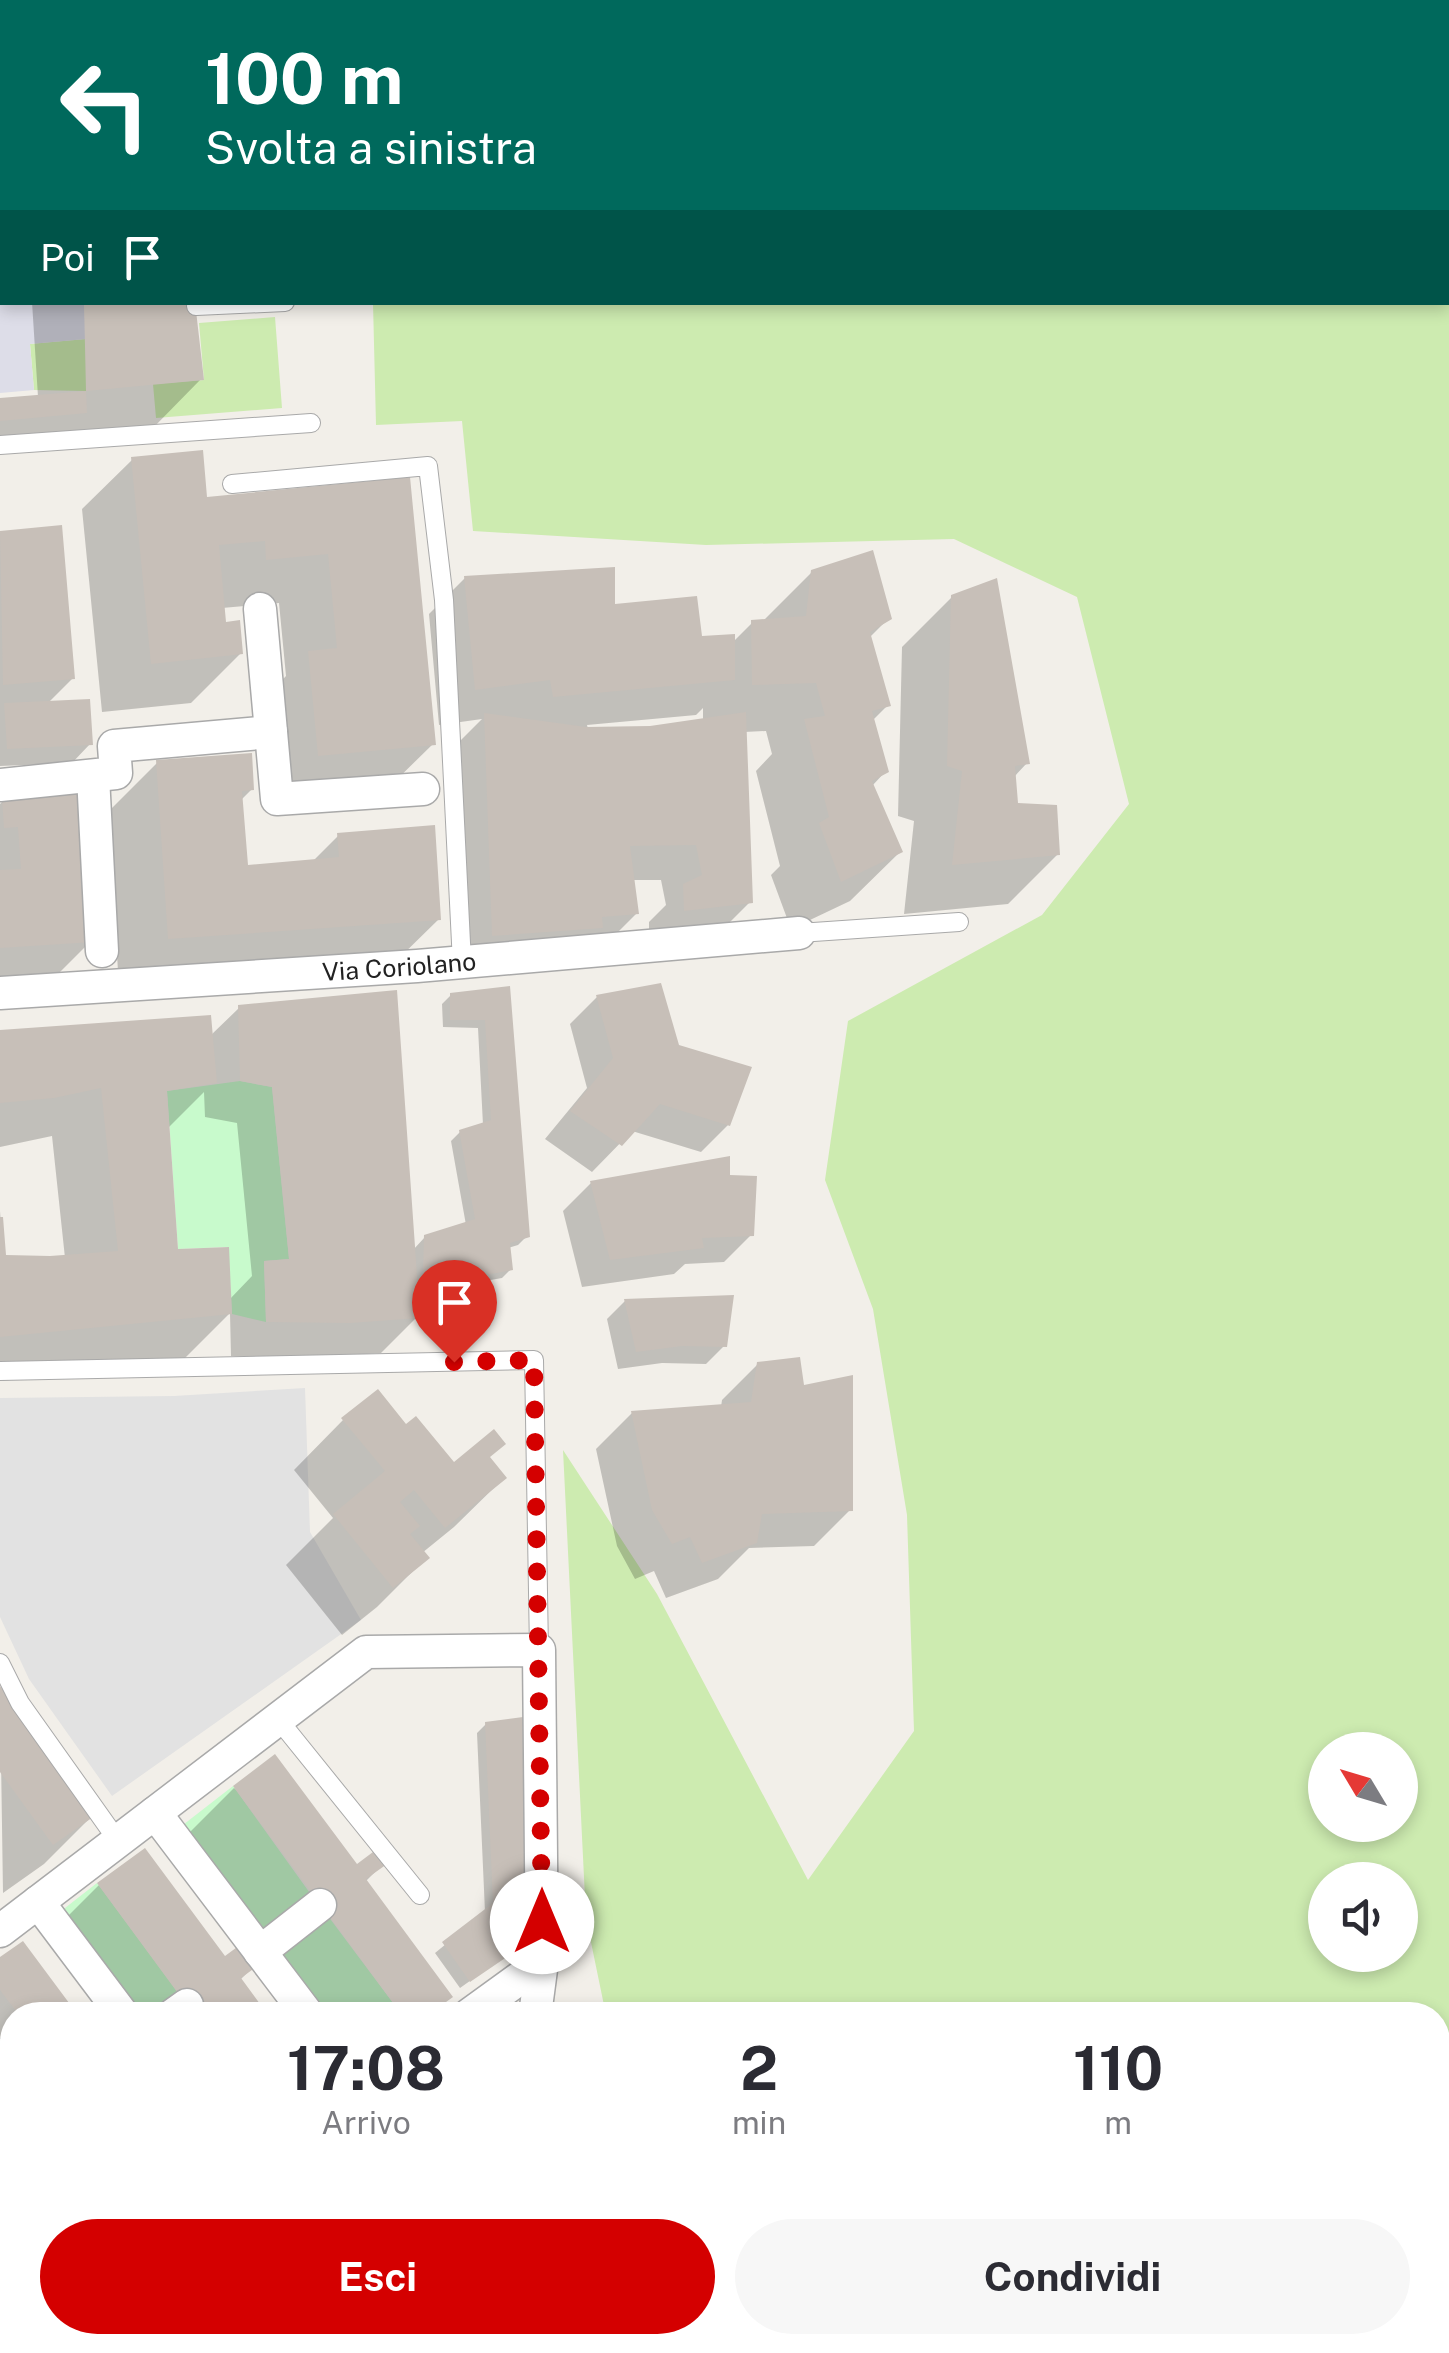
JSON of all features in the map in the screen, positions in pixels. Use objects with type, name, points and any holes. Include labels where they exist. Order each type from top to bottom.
[{"type":"street","points":[[260,609],[277,799],[423,789]]},
{"type":"street","points":[[0,785],[116,773],[114,746],[271,732]]},
{"type":"street","points":[[93,776],[102,950]]},
{"type":"street","name":"Via Coriolano","points":[[0,993],[462,962],[799,933]]},
{"type":"street","points":[[0,1931],[366,1652],[539,1650],[542,1962],[537,2002]]},
{"type":"street","points":[[155,1813],[298,2002]]},
{"type":"street","points":[[38,1902],[114,2002]]},
{"type":"street","points":[[260,1952],[320,1905]]},
{"type":"street","points":[[488,2002],[542,1962]]},
{"type":"lane","points":[[196,306],[218,305]]},
{"type":"lane","points":[[0,445],[311,423]]},
{"type":"lane","points":[[232,484],[428,466],[444,600],[462,962]]},
{"type":"lane","points":[[799,933],[959,922]]},
{"type":"lane","points":[[0,1371],[534,1360],[539,1650]]},
{"type":"lane","points":[[0,1663],[20,1703],[118,1841]]},
{"type":"lane","points":[[278,1718],[420,1894]]},
{"type":"green space","points":[[373,305],[1449,305],[1449,2002],[603,2002],[586,1918],[563,1450],[657,1594],[808,1880],[914,1731],[907,1515],[873,1309],[825,1180],[848,1021],[1042,915],[1129,804],[1077,597],[954,539],[706,545],[473,531],[462,421],[376,425]]},
{"type":"green space","points":[[275,317],[282,408],[156,418],[153,384],[204,380],[199,323]]},
{"type":"green space","points":[[86,339],[86,391],[34,390],[30,344]]},
{"type":"green space","points":[[240,1081],[272,1087],[289,1259],[264,1261],[266,1322],[232,1314],[228,1247],[178,1249],[167,1091]]},
{"type":"green space","points":[[233,1786],[312,1896],[258,1938],[179,1828]]},
{"type":"green space","points":[[97,1883],[179,1994],[169,2002],[120,2002],[56,1915]]},
{"type":"green space","points":[[328,1916],[392,2002],[313,2002],[277,1956]]},
{"type":"shaded area","points":[[0,305],[84,305],[86,339],[30,344],[34,390],[0,393]]},
{"type":"shaded area","points":[[305,1388],[310,1532],[361,1620],[112,1796],[29,1679],[0,1617],[0,1398],[174,1396]]},
{"type":"building","points":[[84,305],[195,305],[204,380],[86,391]]},
{"type":"building","points":[[86,391],[87,413],[0,421],[0,398]]},
{"type":"building","points":[[203,450],[207,497],[410,477],[436,745],[318,756],[308,651],[337,648],[328,554],[266,560],[265,541],[219,545],[226,622],[240,620],[243,654],[151,664],[131,457]]},
{"type":"building","points":[[62,525],[75,679],[3,685],[0,531]]},
{"type":"building","points":[[873,550],[892,619],[870,632],[891,706],[872,711],[889,772],[872,781],[903,852],[841,882],[819,823],[829,817],[804,719],[825,716],[816,683],[752,685],[751,620],[806,616],[811,570]]},
{"type":"building","points":[[615,567],[615,604],[697,596],[702,636],[735,634],[735,680],[553,697],[550,680],[475,690],[464,576]]},
{"type":"building","points":[[997,578],[1030,764],[1015,766],[1018,803],[1057,805],[1060,855],[952,865],[962,771],[947,766],[951,595]]},
{"type":"building","points":[[90,699],[93,745],[7,749],[4,703]]},
{"type":"building","points":[[746,712],[753,903],[684,911],[683,884],[702,875],[696,845],[630,846],[639,914],[602,917],[603,928],[492,936],[484,713],[586,727],[650,726]]},
{"type":"building","points":[[252,753],[254,790],[242,791],[248,865],[339,857],[337,833],[435,825],[441,920],[168,939],[156,760]]},
{"type":"building","points":[[84,793],[93,942],[0,948],[0,870],[21,869],[18,827],[4,828],[2,798]]},
{"type":"building","points":[[661,983],[679,1045],[752,1067],[730,1126],[660,1104],[622,1146],[570,1111],[613,1058],[596,995]]},
{"type":"building","points":[[510,986],[530,1237],[510,1243],[513,1270],[458,1280],[461,1310],[422,1311],[424,1235],[475,1219],[459,1130],[491,1120],[485,1020],[450,1020],[450,993]]},
{"type":"building","points":[[397,990],[420,1318],[349,1323],[266,1322],[264,1261],[289,1259],[272,1087],[240,1081],[238,1005]]},
{"type":"building","points":[[211,1015],[217,1083],[167,1091],[178,1249],[229,1247],[232,1314],[0,1337],[0,1217],[6,1255],[118,1251],[101,1088],[0,1103],[0,1030]]},
{"type":"building","points":[[730,1156],[730,1175],[757,1176],[754,1236],[702,1238],[704,1248],[610,1260],[590,1181]]},
{"type":"building","points":[[734,1295],[727,1347],[682,1346],[636,1352],[624,1299]]},
{"type":"building","points":[[800,1357],[804,1385],[853,1375],[853,1511],[762,1514],[757,1543],[702,1563],[690,1537],[672,1544],[652,1510],[631,1411],[751,1402],[757,1362]]},
{"type":"building","points":[[378,1389],[406,1424],[416,1416],[454,1462],[494,1429],[506,1444],[490,1457],[507,1478],[445,1528],[414,1490],[400,1502],[420,1526],[410,1534],[430,1558],[393,1588],[333,1514],[385,1471],[341,1418]]},
{"type":"building","points":[[0,1686],[96,1815],[53,1845],[0,1772]]},
{"type":"building","points":[[523,1717],[527,1943],[470,1982],[442,1942],[493,1903],[485,1722]]},
{"type":"building","points":[[275,1754],[357,1864],[377,1849],[387,1864],[366,1879],[453,1997],[446,2002],[392,2002],[233,1786]]},
{"type":"building","points":[[145,1848],[225,1956],[244,1942],[260,1964],[241,1978],[259,2002],[184,2002],[97,1883]]},
{"type":"building","points":[[23,1941],[68,2002],[9,2002],[0,1990],[0,1957]]},
{"type":"route","points":[[454,1362],[534,1360],[542,1922]]}]
